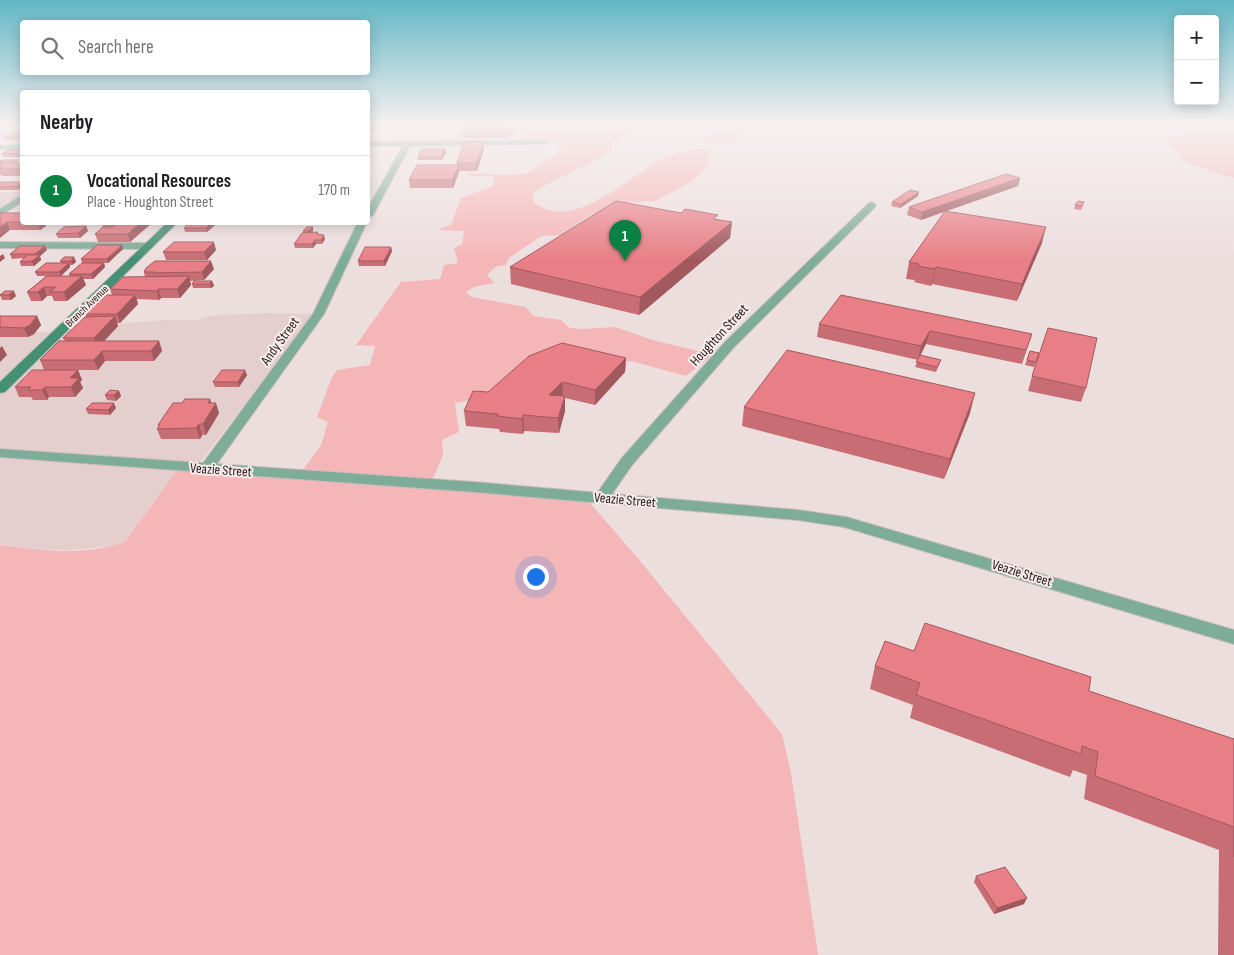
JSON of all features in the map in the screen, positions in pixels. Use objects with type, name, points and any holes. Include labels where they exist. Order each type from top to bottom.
[{"type":"main road","name":"Branch Avenue","points":[[0,389],[171,225]]},
{"type":"street","points":[[370,211],[393,171]]},
{"type":"street","points":[[0,213],[20,199]]},
{"type":"street","name":"Houghton Street","points":[[602,498],[626,462],[730,344],[872,206]]},
{"type":"street","name":"Andy Street","points":[[206,469],[318,314],[362,225]]},
{"type":"street","points":[[0,245],[149,246]]},
{"type":"street","name":"Veazie Street","points":[[0,454],[474,487],[798,515],[846,522],[1234,637]]},
{"type":"shaded area","points":[[531,171],[575,171],[533,193],[534,202],[549,210],[566,211],[584,207],[619,188],[644,171],[704,171],[688,184],[655,201],[619,203],[610,211],[594,213],[560,235],[541,236],[509,258],[506,265],[495,267],[487,275],[494,283],[474,287],[466,292],[471,297],[526,307],[533,316],[561,320],[570,328],[616,327],[656,341],[711,354],[709,358],[686,376],[631,361],[596,363],[483,398],[455,403],[459,432],[442,440],[443,455],[431,483],[591,500],[590,503],[782,734],[791,773],[818,955],[0,955],[0,545],[31,549],[79,551],[125,542],[178,469],[300,474],[321,445],[328,422],[317,417],[332,377],[337,370],[370,365],[375,346],[356,345],[401,282],[440,279],[444,265],[458,263],[454,248],[462,244],[464,231],[438,229],[451,225],[461,198],[493,186],[494,176],[470,176],[468,173],[505,175],[527,173]]},
{"type":"shaded area","points":[[1208,171],[1234,171],[1234,178]]},
{"type":"shaded area","points":[[0,192],[20,192],[20,198],[0,212]]},
{"type":"shaded area","points":[[313,314],[310,322],[197,466],[178,469],[125,542],[113,546],[69,550],[35,550],[0,545],[0,333],[51,332],[66,324],[105,325],[166,320],[195,320],[214,315]]},
{"type":"building","points":[[414,171],[456,171],[452,180],[409,180]]},
{"type":"building","points":[[1006,174],[1020,178],[922,212],[909,207]]},
{"type":"building","points":[[0,182],[20,182],[17,186],[0,187]]},
{"type":"building","points":[[910,190],[919,192],[901,204],[892,202]]},
{"type":"building","points":[[616,201],[681,213],[685,209],[718,215],[713,219],[732,222],[640,297],[510,267]]},
{"type":"building","points":[[1078,201],[1084,202],[1082,206],[1075,205]]},
{"type":"building","points":[[945,211],[1046,227],[1022,284],[936,267],[935,269],[918,266],[919,264],[909,262]]},
{"type":"building","points":[[0,213],[20,213],[20,222],[7,222],[0,227]]},
{"type":"building","points":[[115,225],[138,225],[128,234],[95,234],[103,227],[113,227]]},
{"type":"building","points":[[187,225],[209,225],[206,228],[184,228]]},
{"type":"building","points":[[86,226],[78,233],[56,234],[64,227]]},
{"type":"building","points":[[307,227],[313,227],[308,231],[303,231]]},
{"type":"building","points":[[318,232],[317,234],[324,235],[321,240],[315,240],[312,244],[294,244],[302,233]]},
{"type":"building","points":[[174,242],[214,242],[204,252],[163,252]]},
{"type":"building","points":[[97,245],[122,245],[107,259],[81,259]]},
{"type":"building","points":[[20,246],[45,246],[35,254],[10,254]]},
{"type":"building","points":[[365,247],[391,247],[384,261],[358,261]]},
{"type":"building","points":[[27,255],[40,255],[32,261],[20,262]]},
{"type":"building","points":[[64,257],[74,257],[71,261],[60,261]]},
{"type":"building","points":[[155,261],[211,261],[202,272],[144,272]]},
{"type":"building","points":[[46,263],[69,263],[59,272],[35,272]]},
{"type":"building","points":[[82,263],[104,263],[91,274],[69,274]]},
{"type":"building","points":[[47,276],[82,276],[64,292],[50,292],[56,287],[44,287],[38,292],[27,292]]},
{"type":"building","points":[[189,276],[177,289],[158,289],[157,291],[110,289],[123,277]]},
{"type":"building","points":[[194,281],[212,281],[210,284],[192,284]]},
{"type":"building","points":[[5,291],[14,291],[9,295],[0,295]]},
{"type":"building","points":[[107,295],[135,295],[117,314],[85,314]]},
{"type":"building","points":[[841,295],[1032,334],[1026,350],[930,331],[921,346],[819,324]]},
{"type":"building","points":[[0,316],[37,316],[30,325],[24,328],[0,327]]},
{"type":"building","points":[[115,316],[94,338],[63,338],[85,317]]},
{"type":"building","points":[[1048,328],[1097,338],[1086,388],[1032,376]]},
{"type":"building","points":[[59,341],[159,341],[151,351],[102,351],[94,360],[40,360]]},
{"type":"building","points":[[562,343],[626,358],[595,390],[562,382],[549,395],[565,396],[558,418],[523,415],[522,419],[498,416],[498,414],[464,411],[473,391],[488,392],[529,356]]},
{"type":"building","points":[[787,350],[975,393],[950,459],[744,407]]},
{"type":"building","points":[[1030,351],[1039,353],[1036,362],[1027,360]]},
{"type":"building","points":[[920,355],[941,360],[937,367],[916,362]]},
{"type":"building","points":[[32,370],[78,370],[70,378],[79,378],[71,387],[45,387],[42,390],[28,390],[31,387],[15,387]]},
{"type":"building","points":[[222,370],[245,370],[238,382],[213,382]]},
{"type":"building","points":[[110,390],[119,391],[114,395],[105,395]]},
{"type":"building","points":[[185,399],[210,399],[208,403],[216,403],[203,424],[199,424],[196,428],[157,429],[173,403],[182,403]]},
{"type":"building","points":[[92,403],[114,403],[108,410],[86,409]]},
{"type":"building","points":[[925,623],[1091,677],[1089,691],[1234,739],[1234,827],[1095,776],[1098,752],[1082,746],[1081,754],[916,695],[920,683],[875,666],[885,641],[914,651]]},
{"type":"building","points":[[1005,867],[1027,898],[997,908],[976,876]]},
{"type":"place","name":"Vocational Resources","points":[[625,261]]}]
